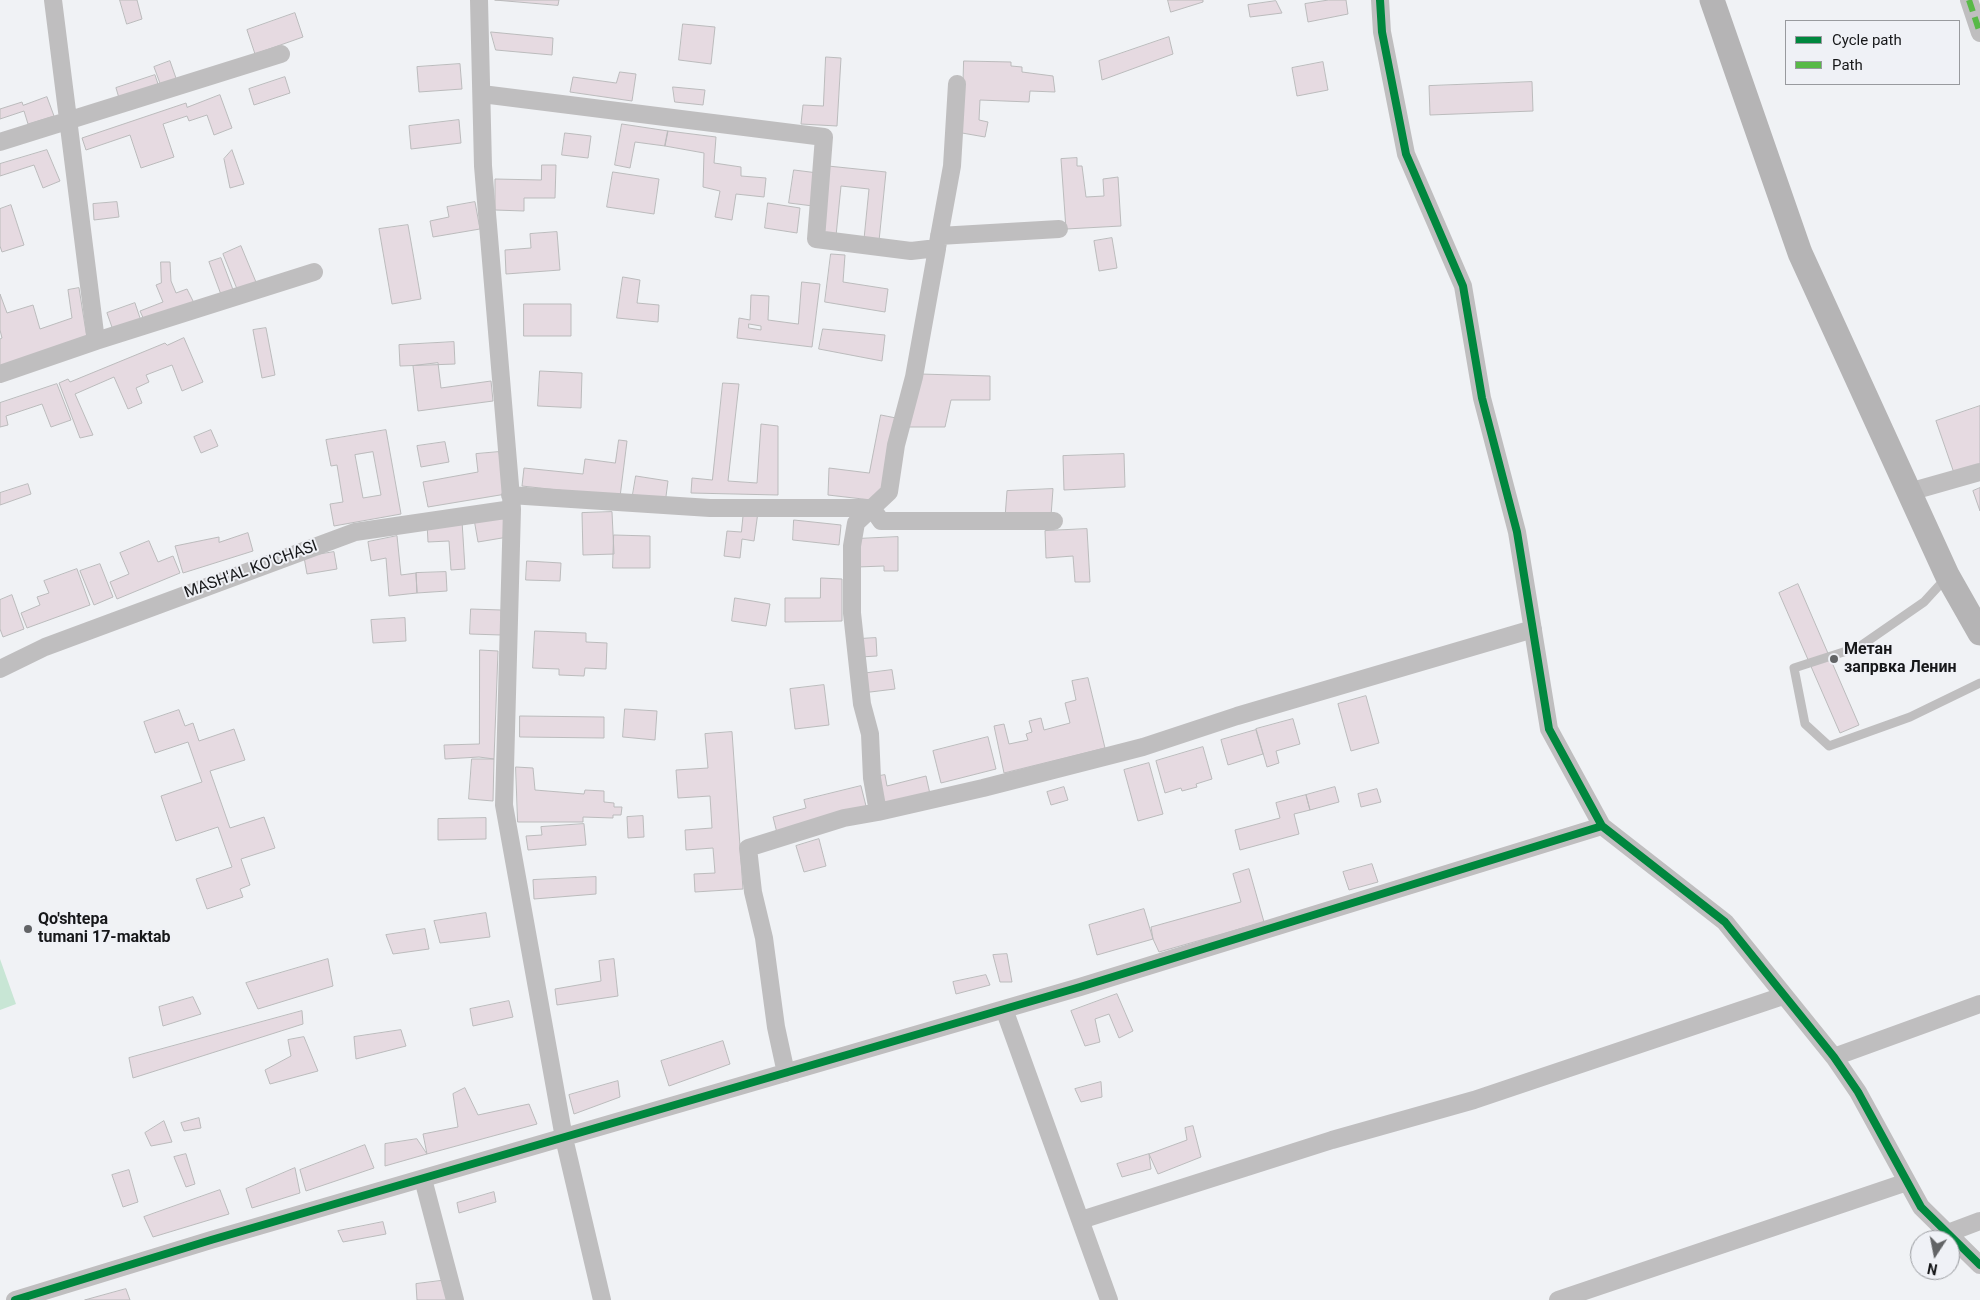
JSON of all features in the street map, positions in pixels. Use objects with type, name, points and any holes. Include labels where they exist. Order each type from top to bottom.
[{"type":"main road","points":[[1712,0],[1800,253],[1948,576],[1980,634]]},
{"type":"street","points":[[53,0],[96,341]]},
{"type":"street","points":[[479,0],[483,166],[511,502],[504,805],[564,1138],[602,1300]]},
{"type":"street","points":[[1380,0],[1382,32],[1406,154],[1463,286],[1482,398],[1517,532],[1549,728],[1602,826],[1725,922],[1834,1057],[1858,1092],[1921,1207],[1945,1230]]},
{"type":"street","points":[[1969,0],[1980,32]]},
{"type":"street","points":[[0,142],[281,54]]},
{"type":"street","points":[[878,812],[872,778],[870,734],[862,704],[852,613],[852,546],[856,523],[889,492],[896,445],[914,377],[952,166],[957,84]]},
{"type":"street","points":[[482,94],[824,137],[816,239],[911,250],[938,243],[1059,229]]},
{"type":"street","points":[[0,374],[96,341],[314,272]]},
{"type":"street","points":[[1910,492],[1980,472]]},
{"type":"street","name":"MASH'AL KO'CHASI","points":[[0,669],[45,647],[355,532],[511,502],[710,508],[872,508]]},
{"type":"street","points":[[872,508],[881,520],[1054,521]]},
{"type":"street","points":[[786,1073],[776,1027],[764,938],[753,892],[748,848],[844,818],[966,793],[1143,746],[1237,716],[1533,630]]},
{"type":"street","points":[[15,1300],[1004,1009],[1602,826]]},
{"type":"street","points":[[1080,1220],[1332,1140],[1474,1100],[1783,996]]},
{"type":"street","points":[[1834,1057],[1980,1004]]},
{"type":"street","points":[[1004,1009],[1110,1300]]},
{"type":"street","points":[[423,1179],[455,1300]]},
{"type":"street","points":[[1558,1300],[1907,1182]]},
{"type":"street","points":[[1956,1230],[1980,1221]]},
{"type":"street","points":[[1960,1245],[1980,1265]]},
{"type":"lane","points":[[1948,576],[1924,602],[1859,647],[1794,668],[1805,724],[1829,746],[1910,718],[1980,683]]},
{"type":"green space","points":[[0,959],[16,1004],[0,1010]]},
{"type":"building","points":[[120,0],[137,0],[142,19],[127,24]]},
{"type":"building","points":[[495,0],[559,0],[558,5]]},
{"type":"building","points":[[1168,0],[1203,0],[1203,2],[1171,12]]},
{"type":"building","points":[[1329,0],[1346,0],[1348,14],[1308,22],[1305,4]]},
{"type":"building","points":[[1276,1],[1282,13],[1250,17],[1248,5]]},
{"type":"building","points":[[295,13],[303,37],[255,54],[247,30]]},
{"type":"building","points":[[683,24],[715,27],[711,64],[679,60]]},
{"type":"building","points":[[491,32],[553,38],[552,55],[496,50]]},
{"type":"building","points":[[1169,37],[1173,54],[1102,80],[1099,61]]},
{"type":"building","points":[[826,57],[841,58],[837,126],[801,124],[803,105],[823,106]]},
{"type":"building","points":[[170,61],[177,81],[161,86],[154,67]]},
{"type":"building","points":[[964,61],[1011,62],[1011,66],[1022,67],[1022,72],[1053,76],[1055,92],[1030,91],[1029,102],[980,100],[979,120],[988,122],[985,137],[962,133]]},
{"type":"building","points":[[1323,62],[1328,90],[1297,96],[1292,68]]},
{"type":"building","points":[[460,64],[462,89],[419,92],[417,67]]},
{"type":"building","points":[[620,72],[636,74],[632,101],[570,92],[573,77],[616,83]]},
{"type":"building","points":[[155,75],[158,84],[119,98],[116,88]]},
{"type":"building","points":[[285,77],[290,93],[254,105],[249,89]]},
{"type":"building","points":[[1532,82],[1533,111],[1430,115],[1429,86]]},
{"type":"building","points":[[673,87],[705,90],[703,105],[675,102]]},
{"type":"building","points":[[220,95],[232,128],[214,135],[207,115],[189,121],[187,116],[163,124],[174,157],[141,168],[130,135],[86,150],[82,138],[186,103],[187,107]]},
{"type":"building","points":[[47,97],[54,116],[28,124],[24,111],[0,119],[0,109],[22,102],[23,105]]},
{"type":"building","points":[[459,120],[461,143],[411,149],[409,126]]},
{"type":"building","points":[[622,124],[668,131],[665,146],[635,142],[630,168],[615,165]]},
{"type":"building","points":[[668,131],[716,137],[714,163],[741,167],[741,176],[766,178],[764,197],[736,194],[732,220],[715,217],[720,191],[703,187],[704,153],[665,146]]},
{"type":"building","points":[[565,133],[591,136],[588,158],[562,155]]},
{"type":"building","points":[[47,150],[60,181],[43,188],[34,165],[0,176],[0,164]]},
{"type":"building","points":[[232,150],[244,184],[230,188],[224,159]]},
{"type":"building","points":[[1077,158],[1077,166],[1082,166],[1086,197],[1104,196],[1103,179],[1118,177],[1121,226],[1066,229],[1061,159]]},
{"type":"building","points":[[542,165],[556,165],[555,198],[524,198],[524,211],[495,210],[495,179],[541,180]]},
{"type":"building","points":[[828,166],[886,172],[879,241],[864,239],[869,189],[841,186],[836,236],[821,234]]},
{"type":"building","points":[[794,170],[818,173],[813,206],[789,203]]},
{"type":"building","points":[[613,172],[659,179],[654,214],[607,207]]},
{"type":"building","points":[[117,202],[119,217],[94,220],[93,204]]},
{"type":"building","points":[[475,202],[480,229],[433,237],[430,221],[449,217],[447,207]]},
{"type":"building","points":[[768,203],[800,208],[797,233],[765,228]]},
{"type":"building","points":[[11,205],[24,245],[2,252],[0,246],[0,209]]},
{"type":"building","points":[[408,225],[421,299],[392,304],[379,229]]},
{"type":"building","points":[[557,232],[560,270],[506,274],[505,250],[531,248],[530,234]]},
{"type":"building","points":[[1112,238],[1117,268],[1099,271],[1094,241]]},
{"type":"building","points":[[241,246],[258,287],[239,294],[223,254]]},
{"type":"building","points":[[831,254],[845,255],[843,282],[888,289],[885,312],[825,302]]},
{"type":"building","points":[[221,258],[235,295],[223,300],[209,262]]},
{"type":"building","points":[[161,262],[170,262],[171,281],[176,293],[187,289],[194,303],[145,322],[140,311],[163,302],[156,285],[161,283]]},
{"type":"building","points":[[623,277],[640,280],[637,303],[659,305],[658,322],[617,318]]},
{"type":"building","points":[[802,282],[820,284],[812,347],[737,338],[739,318],[750,320],[751,295],[769,296],[768,320],[798,324]],"holes":[[[749,324],[761,326],[761,330],[749,328]]]},
{"type":"building","points":[[79,288],[87,338],[0,368],[0,339],[2,338],[0,330],[0,294],[7,313],[33,305],[40,329],[72,318],[68,290]]},
{"type":"building","points":[[135,303],[142,324],[114,333],[107,313]]},
{"type":"building","points":[[524,304],[571,304],[571,336],[524,336]]},
{"type":"building","points":[[266,328],[275,375],[262,378],[253,330]]},
{"type":"building","points":[[823,329],[885,335],[882,361],[819,349]]},
{"type":"building","points":[[184,338],[203,382],[182,391],[172,365],[146,375],[149,382],[136,388],[142,403],[128,409],[114,377],[75,394],[93,435],[80,438],[59,383],[68,379],[70,382],[165,343],[167,345]]},
{"type":"building","points":[[454,342],[455,364],[400,366],[399,345]]},
{"type":"building","points":[[438,363],[441,388],[491,381],[493,401],[418,411],[413,366]]},
{"type":"building","points":[[540,371],[582,373],[581,408],[538,406]]},
{"type":"building","points":[[920,374],[990,376],[990,400],[951,400],[945,427],[909,427]]},
{"type":"building","points":[[723,383],[739,384],[728,481],[757,483],[761,424],[778,426],[778,495],[691,493],[692,478],[712,480]]},
{"type":"building","points":[[57,384],[71,420],[51,427],[42,404],[6,416],[8,425],[0,427],[0,403]]},
{"type":"building","points":[[1980,406],[1980,464],[1954,473],[1936,421]]},
{"type":"building","points":[[881,415],[896,418],[880,501],[828,495],[829,468],[869,473]]},
{"type":"building","points":[[211,430],[218,446],[201,453],[194,437]]},
{"type":"building","points":[[386,430],[401,514],[334,526],[330,504],[343,502],[337,465],[331,466],[326,440]],"holes":[[[373,452],[381,495],[363,498],[355,455]]]},
{"type":"building","points":[[619,440],[627,441],[620,497],[522,486],[524,468],[583,474],[585,459],[615,463]]},
{"type":"building","points":[[445,442],[449,462],[421,467],[417,446]]},
{"type":"building","points":[[499,452],[506,494],[428,507],[423,482],[478,472],[476,454]]},
{"type":"building","points":[[1124,454],[1125,487],[1064,490],[1063,456]]},
{"type":"building","points":[[636,476],[668,481],[665,504],[632,500]]},
{"type":"building","points":[[28,484],[31,494],[0,505],[0,493]]},
{"type":"building","points":[[1980,488],[1980,511],[1973,491]]},
{"type":"building","points":[[1053,489],[1051,516],[1005,518],[1007,491]]},
{"type":"building","points":[[744,510],[758,512],[754,541],[742,539],[740,558],[724,556],[727,531],[741,532]]},
{"type":"building","points":[[612,512],[614,554],[583,555],[582,513]]},
{"type":"building","points":[[503,514],[508,537],[478,542],[474,519]]},
{"type":"building","points":[[794,520],[841,525],[839,545],[793,540]]},
{"type":"building","points":[[462,521],[465,569],[451,570],[449,541],[428,542],[427,523]]},
{"type":"building","points":[[1087,529],[1090,582],[1075,582],[1073,556],[1046,558],[1045,531]]},
{"type":"building","points":[[248,533],[253,551],[183,573],[175,546],[219,537],[219,542]]},
{"type":"building","points":[[614,535],[650,536],[650,568],[613,568]]},
{"type":"building","points":[[397,536],[401,575],[416,573],[417,593],[389,596],[386,558],[371,561],[368,542]]},
{"type":"building","points":[[898,537],[898,571],[884,571],[884,566],[857,567],[856,539]]},
{"type":"building","points":[[149,541],[158,562],[173,556],[180,573],[117,599],[110,582],[129,574],[120,553]]},
{"type":"building","points":[[334,552],[337,569],[307,574],[304,557]]},
{"type":"building","points":[[527,561],[561,563],[560,581],[526,580]]},
{"type":"building","points":[[100,564],[113,597],[94,605],[80,571]]},
{"type":"building","points":[[77,569],[90,605],[27,628],[21,613],[40,605],[37,597],[49,593],[44,581]]},
{"type":"building","points":[[446,572],[447,591],[417,593],[416,573]]},
{"type":"building","points":[[821,578],[842,579],[842,621],[785,622],[785,598],[820,598]]},
{"type":"building","points":[[1798,584],[1859,725],[1840,733],[1779,593]]},
{"type":"building","points":[[12,595],[24,629],[3,637],[0,629],[0,600]]},
{"type":"building","points":[[735,598],[770,604],[766,626],[732,621]]},
{"type":"building","points":[[471,609],[501,610],[501,635],[470,634]]},
{"type":"building","points":[[405,618],[406,641],[373,643],[371,620]]},
{"type":"building","points":[[535,631],[586,633],[586,642],[607,643],[606,669],[585,668],[584,676],[559,675],[559,669],[533,668]]},
{"type":"building","points":[[876,638],[877,656],[860,657],[859,639]]},
{"type":"building","points":[[480,650],[498,651],[494,759],[479,757],[445,759],[444,745],[479,744]]},
{"type":"building","points":[[892,670],[895,689],[862,693],[860,674]]},
{"type":"building","points":[[1088,678],[1105,748],[1004,773],[994,726],[1004,724],[1009,744],[1028,740],[1026,734],[1032,732],[1029,721],[1041,718],[1044,730],[1070,723],[1065,703],[1076,700],[1072,681]]},
{"type":"building","points":[[824,685],[829,725],[795,729],[790,689]]},
{"type":"building","points":[[1366,696],[1379,743],[1351,751],[1338,704]]},
{"type":"building","points":[[625,709],[657,711],[655,740],[623,737]]},
{"type":"building","points":[[179,710],[185,726],[193,723],[199,741],[234,729],[245,760],[210,771],[230,828],[264,817],[275,848],[241,859],[250,885],[240,889],[243,897],[207,909],[196,879],[232,867],[218,827],[176,841],[161,796],[202,782],[188,742],[155,753],[144,722]]},
{"type":"building","points":[[520,716],[604,717],[604,738],[520,737]]},
{"type":"building","points":[[1293,719],[1300,744],[1276,751],[1279,763],[1267,767],[1256,729]]},
{"type":"building","points":[[1256,730],[1263,754],[1228,765],[1221,740]]},
{"type":"building","points":[[732,732],[743,889],[695,892],[694,874],[715,873],[713,848],[686,850],[685,830],[712,828],[710,796],[678,798],[676,770],[708,768],[705,734]]},
{"type":"building","points":[[988,737],[996,769],[941,783],[933,751]]},
{"type":"building","points":[[1203,747],[1212,779],[1196,784],[1197,787],[1182,791],[1181,788],[1165,793],[1156,761]]},
{"type":"building","points":[[472,759],[494,759],[493,801],[469,799]]},
{"type":"building","points":[[1149,763],[1163,814],[1138,821],[1124,770]]},
{"type":"building","points":[[516,767],[533,768],[535,790],[584,794],[585,790],[604,791],[604,802],[614,803],[614,807],[622,807],[621,815],[613,815],[613,818],[583,817],[583,822],[518,822]]},
{"type":"building","points":[[885,775],[887,786],[926,776],[930,794],[880,805],[874,777]]},
{"type":"building","points":[[861,786],[867,810],[777,833],[773,817],[806,808],[804,800]]},
{"type":"building","points":[[1064,787],[1068,800],[1051,805],[1047,792]]},
{"type":"building","points":[[1335,787],[1339,802],[1310,810],[1306,795]]},
{"type":"building","points":[[1377,789],[1381,802],[1361,807],[1358,794]]},
{"type":"building","points":[[1306,795],[1310,810],[1294,814],[1299,834],[1240,850],[1235,830],[1280,818],[1276,803]]},
{"type":"building","points":[[643,816],[644,837],[628,838],[627,817]]},
{"type":"building","points":[[486,818],[486,839],[438,840],[438,819]]},
{"type":"building","points":[[584,824],[586,845],[528,850],[526,836],[542,835],[541,827]]},
{"type":"building","points":[[819,839],[826,866],[804,872],[796,846]]},
{"type":"building","points":[[1372,864],[1378,882],[1349,890],[1343,872]]},
{"type":"building","points":[[1249,869],[1264,922],[1159,952],[1153,939],[1151,927],[1241,902],[1233,874]]},
{"type":"building","points":[[596,877],[596,894],[534,899],[533,880]]},
{"type":"building","points":[[1144,909],[1153,939],[1097,955],[1089,925]]},
{"type":"building","points":[[486,913],[490,937],[440,943],[434,921]]},
{"type":"building","points":[[425,929],[429,949],[393,954],[386,935]]},
{"type":"building","points":[[1007,954],[1012,982],[1000,982],[993,955]]},
{"type":"building","points":[[328,959],[333,986],[258,1009],[246,983]]},
{"type":"building","points":[[614,959],[618,996],[557,1005],[555,989],[601,981],[599,961]]},
{"type":"building","points":[[986,975],[990,985],[956,994],[953,982]]},
{"type":"building","points":[[1117,994],[1133,1031],[1119,1038],[1109,1014],[1095,1019],[1100,1042],[1085,1046],[1071,1011]]},
{"type":"building","points":[[193,997],[201,1014],[163,1026],[159,1007]]},
{"type":"building","points":[[509,1001],[513,1017],[473,1026],[470,1009]]},
{"type":"building","points":[[302,1011],[303,1024],[133,1078],[129,1058]]},
{"type":"building","points":[[401,1030],[406,1046],[356,1059],[354,1037]]},
{"type":"building","points":[[304,1037],[318,1071],[270,1084],[265,1070],[291,1056],[288,1040]]},
{"type":"building","points":[[723,1041],[730,1064],[669,1086],[661,1061]]},
{"type":"building","points":[[618,1081],[620,1097],[574,1114],[569,1095]]},
{"type":"building","points":[[1101,1082],[1102,1097],[1081,1102],[1075,1089]]},
{"type":"building","points":[[465,1088],[478,1115],[529,1104],[537,1124],[427,1154],[423,1134],[458,1127],[453,1094]]},
{"type":"building","points":[[199,1118],[201,1128],[184,1131],[181,1123]]},
{"type":"building","points":[[164,1121],[172,1142],[151,1146],[145,1133]]},
{"type":"building","points":[[1193,1126],[1201,1157],[1158,1174],[1149,1154],[1187,1140],[1185,1128]]},
{"type":"building","points":[[417,1139],[427,1154],[385,1166],[385,1144]]},
{"type":"building","points":[[365,1145],[374,1168],[306,1191],[300,1170]]},
{"type":"building","points":[[186,1154],[195,1184],[186,1187],[174,1157]]},
{"type":"building","points":[[1149,1154],[1151,1169],[1122,1177],[1117,1164]]},
{"type":"building","points":[[295,1168],[300,1193],[252,1208],[246,1189]]},
{"type":"building","points":[[129,1170],[138,1202],[123,1207],[112,1175]]},
{"type":"building","points":[[220,1190],[229,1214],[153,1237],[144,1217]]},
{"type":"building","points":[[494,1192],[496,1202],[459,1213],[457,1203]]},
{"type":"building","points":[[383,1222],[386,1234],[343,1242],[338,1231]]},
{"type":"building","points":[[448,1280],[450,1300],[417,1300],[416,1284]]},
{"type":"building","points":[[126,1289],[130,1300],[85,1300]]},
{"type":"marked path","points":[[1969,0],[1980,33]]},
{"type":"cycle path","points":[[1380,0],[1382,32],[1406,154],[1463,286],[1482,398],[1517,532],[1549,729],[1602,826],[1725,922],[1834,1057],[1858,1092],[1921,1207],[1980,1265]]},
{"type":"cycle path","points":[[15,1300],[211,1240],[1080,987],[1602,826]]},
{"type":"place","name":"Метан запрвка Ленин","points":[[1834,659]]},
{"type":"place","name":"Qo'shtepa tumani 17-maktab","points":[[28,929]]}]
